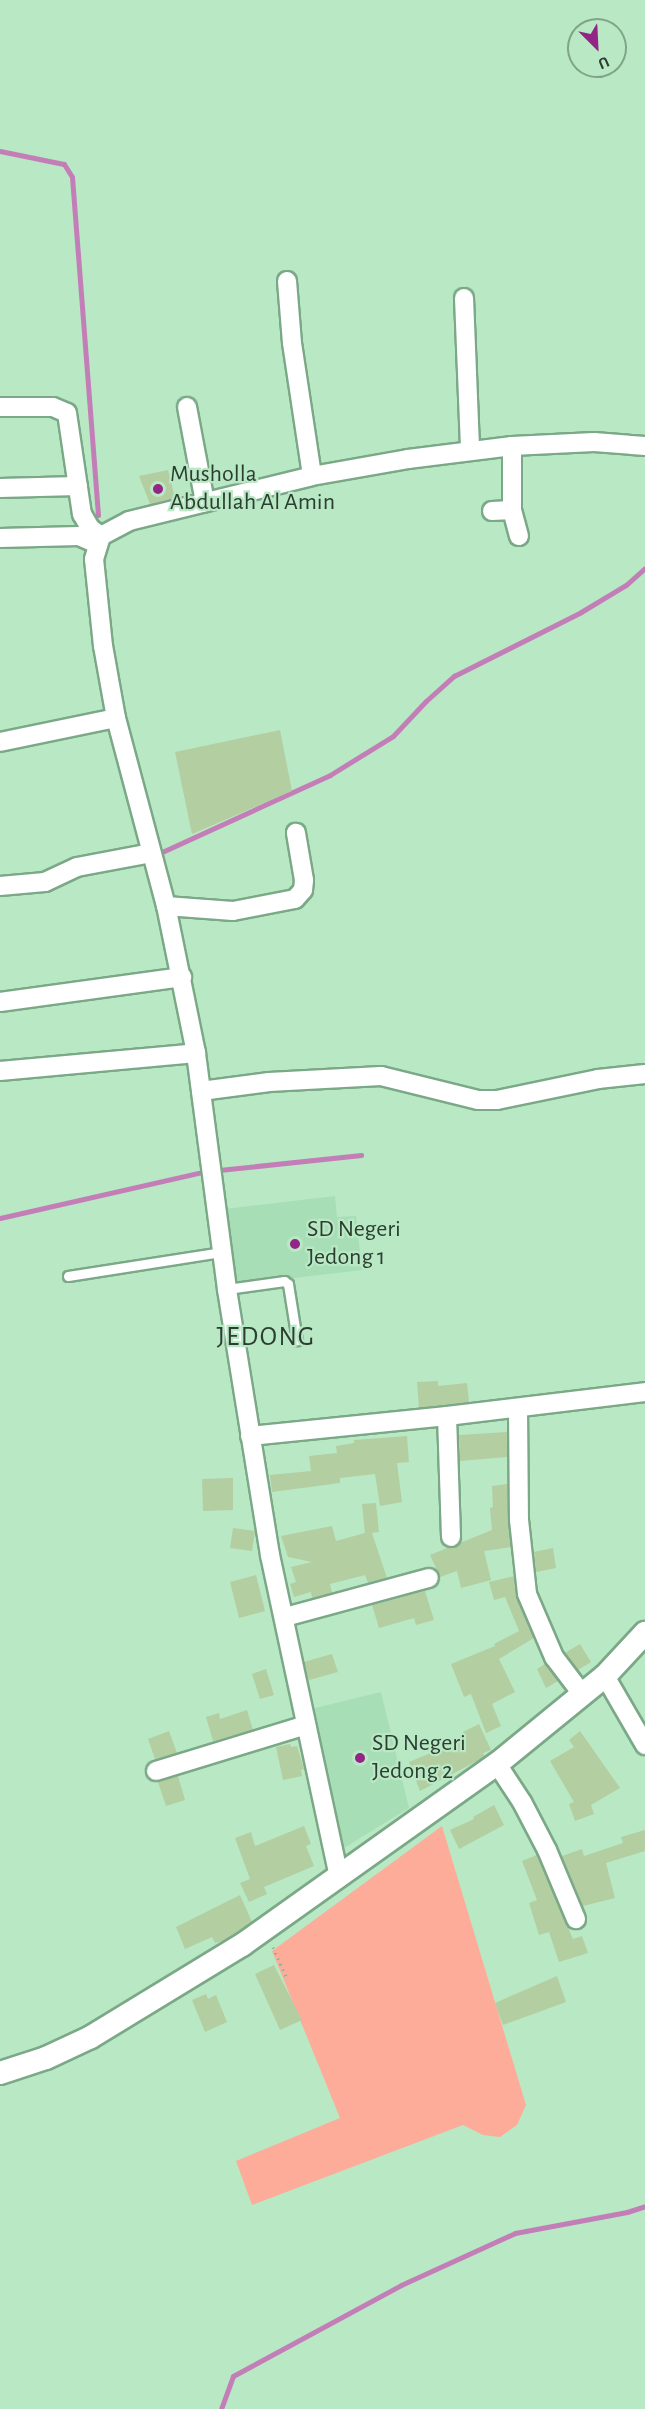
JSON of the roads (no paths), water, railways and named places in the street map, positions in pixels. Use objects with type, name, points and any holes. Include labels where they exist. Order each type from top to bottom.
[{"type":"street","points":[[287,280],[292,343],[312,476]]},
{"type":"street","points":[[464,298],[470,450]]},
{"type":"street","points":[[0,407],[53,407],[68,413],[82,514],[99,540]]},
{"type":"street","points":[[188,407],[206,502]]},
{"type":"street","points":[[339,1877],[270,1555],[227,1289],[196,1053],[182,977],[166,906],[116,718],[103,646],[94,559],[99,540],[129,521],[312,476],[470,450],[512,446],[594,442],[645,446]]},
{"type":"street","points":[[512,446],[512,510],[519,536]]},
{"type":"street","points":[[0,488],[78,486]]},
{"type":"street","points":[[492,511],[512,510]]},
{"type":"street","points":[[0,538],[79,536],[99,540]]},
{"type":"street","points":[[0,742],[116,718]]},
{"type":"street","points":[[166,906],[233,911],[295,899],[303,890],[304,880],[296,833]]},
{"type":"street","points":[[0,886],[45,882],[77,867],[151,853]]},
{"type":"street","points":[[0,1002],[182,977]]},
{"type":"street","points":[[0,1071],[196,1053]]},
{"type":"street","points":[[201,1091],[270,1082],[381,1076],[478,1100],[497,1100],[598,1079],[645,1074]]},
{"type":"street","points":[[250,1436],[447,1416],[645,1392]]},
{"type":"street","points":[[518,1408],[519,1520],[527,1594],[554,1657],[583,1695]]},
{"type":"street","points":[[447,1416],[451,1537]]},
{"type":"street","points":[[285,1617],[429,1578]]},
{"type":"street","points":[[0,2073],[46,2058],[91,2037],[265,1929],[497,1764],[605,1676],[645,1633]]},
{"type":"street","points":[[605,1676],[645,1745]]},
{"type":"street","points":[[156,1771],[306,1725]]},
{"type":"street","points":[[497,1764],[522,1802],[547,1850],[576,1919]]},
{"type":"lane","points":[[68,1276],[222,1252]]},
{"type":"lane","points":[[227,1289],[284,1281],[288,1284],[297,1340]]},
{"type":"waterway","points":[[0,151],[64,164],[72,177],[98,515]]},
{"type":"waterway","points":[[162,852],[330,775],[393,736],[426,701],[454,676],[581,612],[626,585],[645,568]]},
{"type":"waterway","points":[[219,1170],[361,1155]]},
{"type":"waterway","points":[[0,1218],[202,1172]]},
{"type":"waterway","points":[[221,2409],[233,2376],[401,2285],[515,2233],[627,2212],[645,2206]]},
{"type":"place","name":"Musholla Abdullah Al Amin","points":[[158,489]]},
{"type":"place","name":"SD Negeri Jedong 1","points":[[295,1244]]},
{"type":"place","name":"SD Negeri Jedong 2","points":[[360,1758]]},
{"type":"district","name":"JEDONG","points":[[266,1337]]}]
